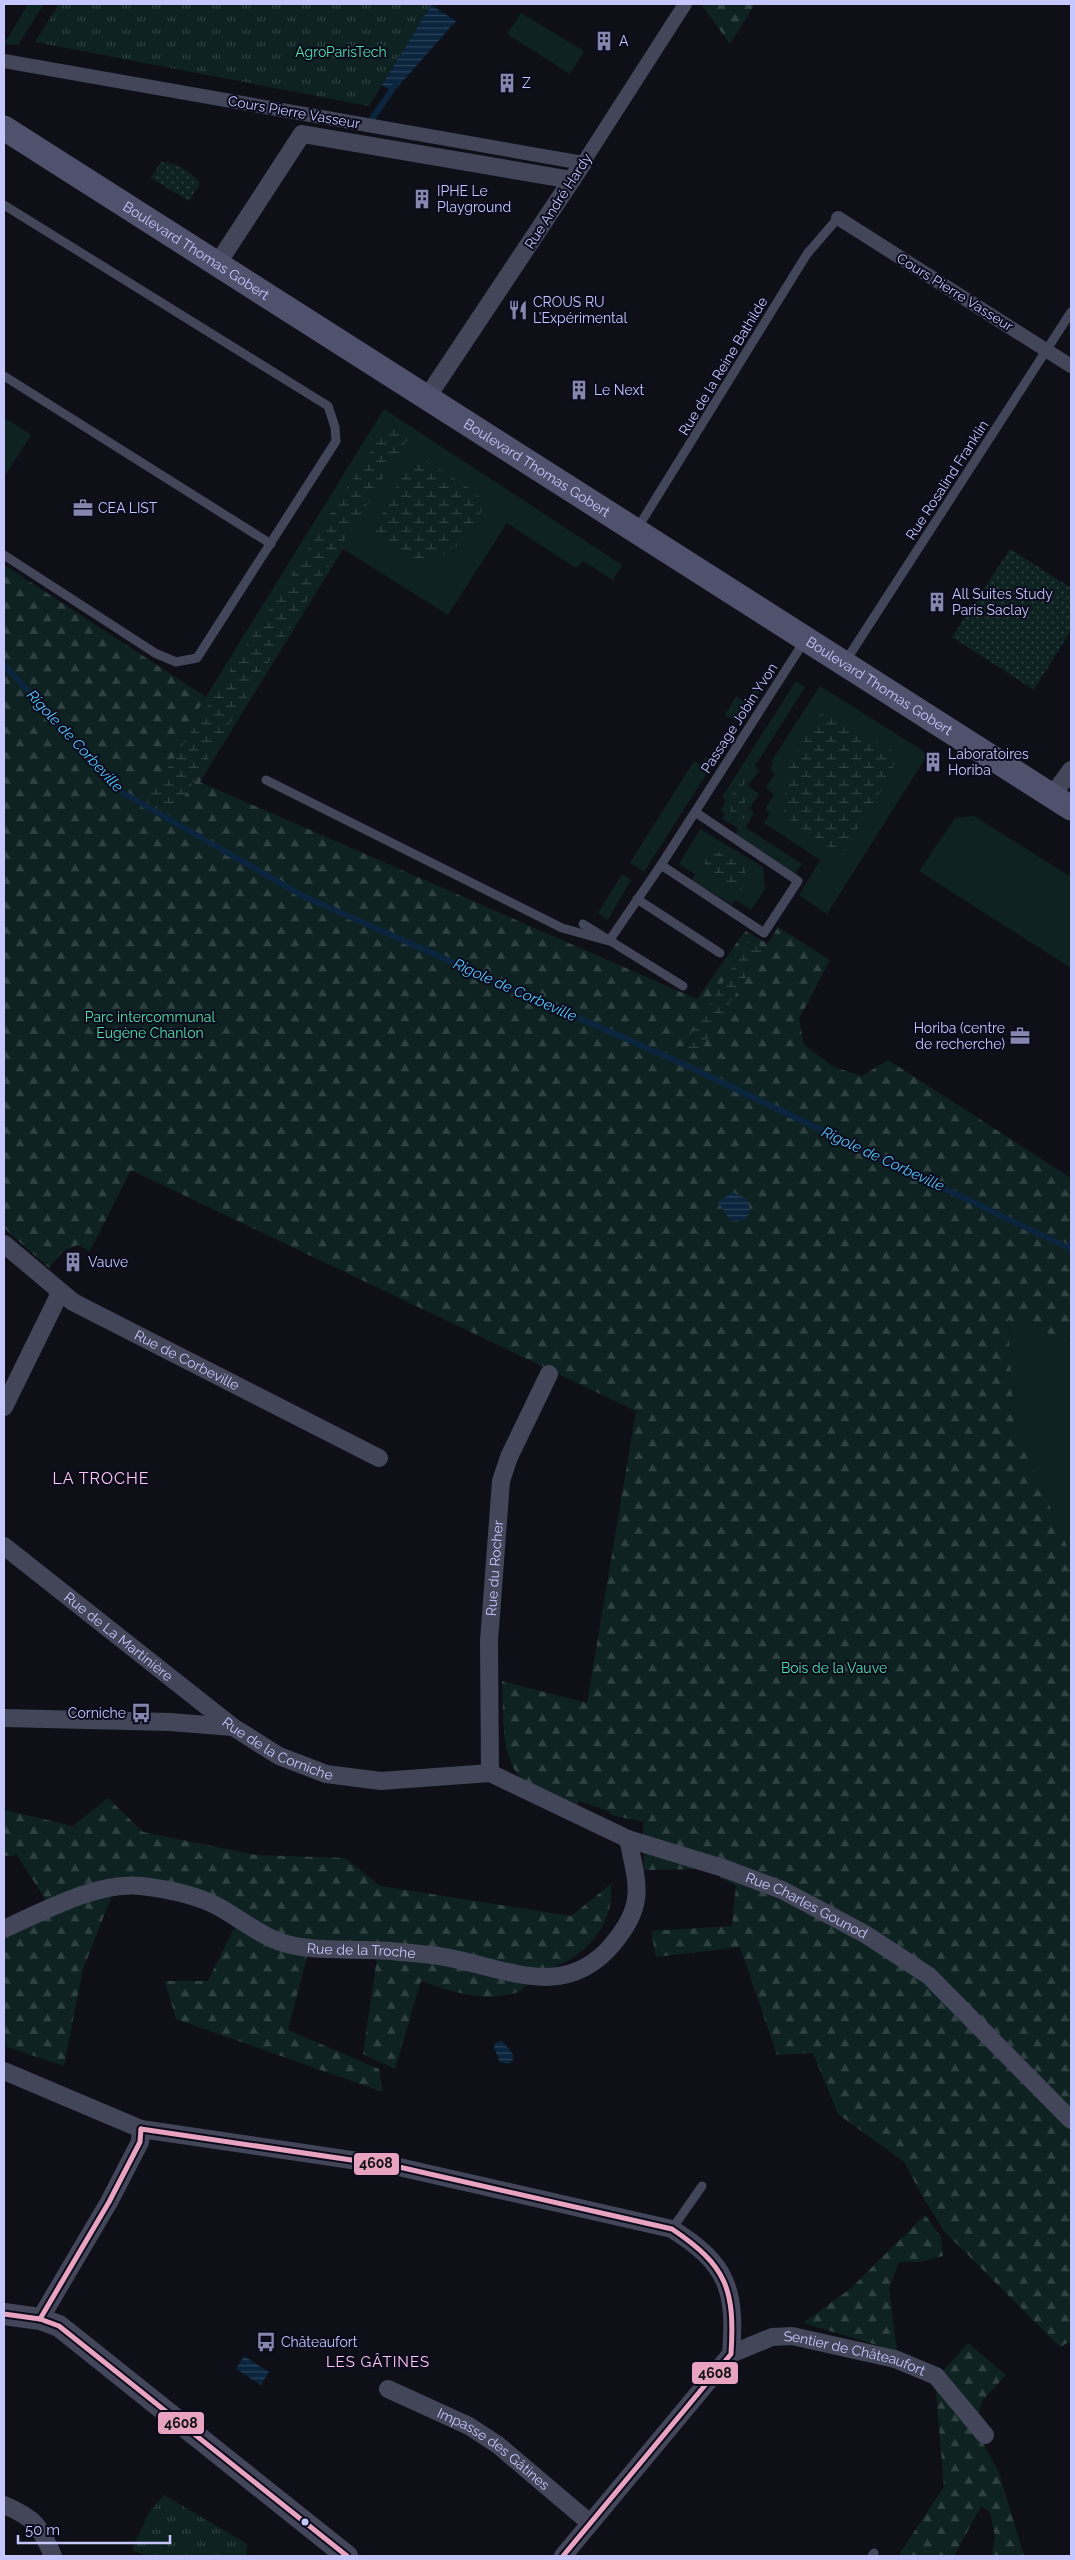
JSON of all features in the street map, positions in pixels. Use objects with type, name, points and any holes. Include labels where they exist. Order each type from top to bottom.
[{"type":"main road","name":"Boulevard Thomas Gobert","points":[[4,128],[428,396],[636,532],[1062,802]]},
{"type":"street","name":"Rue André Hardy","points":[[428,396],[572,180],[685,4]]},
{"type":"street","name":"Cours Pierre Vasseur","points":[[4,61],[583,163]]},
{"type":"street","points":[[218,264],[302,134],[572,180]]},
{"type":"street","name":"Cours Pierre Vasseur","points":[[838,218],[1071,366]]},
{"type":"street","points":[[1062,802],[1071,770]]},
{"type":"street","name":"Rue de Corbeville","points":[[4,1244],[60,1293],[379,1458]]},
{"type":"street","points":[[4,1407],[60,1293]]},
{"type":"street","name":"Rue du Rocher","points":[[490,1773],[489,1640],[501,1481],[509,1457],[549,1374]]},
{"type":"street","name":"Rue de La Martinière","points":[[4,1546],[233,1728]]},
{"type":"street","name":"Rue de la Corniche","points":[[4,1718],[170,1722],[233,1728],[279,1756],[326,1774],[381,1781],[490,1773]]},
{"type":"street","name":"Rue Charles Gounod","points":[[490,1773],[628,1839],[723,1868],[782,1890],[865,1934],[929,1976],[1069,2116]]},
{"type":"street","name":"Rue de la Troche","points":[[4,1929],[70,1900],[106,1889],[138,1885],[178,1892],[217,1906],[252,1928],[280,1942],[311,1948],[383,1950],[440,1956],[528,1976],[554,1978],[576,1973],[600,1959],[629,1923],[637,1902],[637,1883],[628,1839]]},
{"type":"street","points":[[4,2071],[121,2118],[141,2129],[400,2167],[672,2228],[699,2246],[716,2266],[729,2292],[733,2318],[730,2354],[563,2556]]},
{"type":"street","points":[[40,2319],[109,2202],[140,2142],[141,2129]]},
{"type":"street","points":[[4,2314],[40,2319],[59,2326],[97,2354],[344,2556]]},
{"type":"street","name":"Sentier de Châteaufort","points":[[730,2354],[772,2337],[792,2336],[895,2359],[936,2376],[985,2435]]},
{"type":"street","name":"Impasse des Gâtines","points":[[388,2390],[469,2426],[498,2445],[590,2523]]},
{"type":"street","points":[[4,2505],[23,2513],[41,2529],[53,2556]]},
{"type":"lane","points":[[4,205],[328,406],[335,427],[336,441],[197,658],[176,662],[155,654],[4,555]]},
{"type":"lane","name":"Rue de la Reine Bathilde","points":[[636,532],[807,254],[838,218]]},
{"type":"lane","name":"Rue Rosalind Franklin","points":[[845,663],[1071,312]]},
{"type":"lane","points":[[4,376],[270,544]]},
{"type":"lane","name":"Passage Jobin Yvon","points":[[609,941],[696,812],[806,640]]},
{"type":"lane","points":[[266,780],[562,928],[609,941]]},
{"type":"lane","points":[[661,865],[764,933],[798,881],[696,812]]},
{"type":"lane","points":[[637,899],[720,953]]},
{"type":"lane","points":[[583,924],[684,986]]},
{"type":"lane","points":[[672,2228],[702,2186]]},
{"type":"green space","points":[[28,4],[44,4],[18,45],[4,44]]},
{"type":"green space","name":"AgroParisTech","points":[[59,4],[431,5],[369,106],[35,42]]},
{"type":"green space","points":[[701,4],[755,4],[730,44]]},
{"type":"green space","points":[[521,13],[584,51],[570,74],[507,34]]},
{"type":"green space","points":[[161,162],[182,168],[192,174],[200,183],[189,201],[151,178]]},
{"type":"green space","points":[[384,409],[622,565],[613,580],[583,561],[576,568],[507,523],[448,615],[343,549],[211,764],[179,740]]},
{"type":"green space","points":[[4,417],[31,435],[4,477]]},
{"type":"green space","points":[[388,424],[409,437],[171,818],[146,802]]},
{"type":"green space","points":[[422,458],[465,485],[484,501],[475,525],[461,542],[443,554],[420,565],[381,541],[373,530],[410,462]]},
{"type":"green space","points":[[1010,549],[1071,588],[1071,630],[1034,690],[952,637]]},
{"type":"green space","points":[[4,565],[206,697],[179,740],[211,764],[200,782],[697,999],[745,931],[768,944],[778,927],[830,960],[799,1019],[804,1045],[834,1067],[862,1076],[888,1060],[1071,1178],[1071,1342],[1008,1320],[1014,1424],[1071,1555],[1071,2341],[1060,2347],[945,2232],[904,2162],[838,2114],[813,2053],[777,2055],[740,1947],[656,1957],[651,1931],[732,1926],[736,1886],[705,1869],[644,1870],[643,1822],[611,1815],[610,1812],[580,1801],[576,1806],[549,1794],[524,1780],[516,1772],[510,1761],[504,1734],[502,1681],[587,1703],[636,1411],[131,1170],[90,1251],[78,1245],[63,1251],[49,1268],[4,1228]]},
{"type":"green space","points":[[796,681],[805,687],[755,766],[759,771],[748,786],[759,794],[749,809],[754,812],[746,828],[802,864],[795,874],[735,835],[738,828],[722,819],[725,814],[721,811],[726,800],[722,797]]},
{"type":"green space","points":[[759,682],[763,685],[739,723],[725,715],[736,696],[746,703]]},
{"type":"green space","points":[[820,686],[928,754],[827,914],[799,895],[820,860],[764,823],[770,813],[765,809],[774,795],[766,787],[775,774],[770,768],[773,764],[771,762]]},
{"type":"green space","points":[[820,714],[856,728],[897,754],[891,775],[841,855],[784,816],[786,770]]},
{"type":"green space","points":[[706,757],[714,762],[644,872],[630,863],[694,761],[700,765]]},
{"type":"green space","points":[[747,769],[751,771],[740,791],[747,798],[741,810],[745,819],[734,819],[731,812],[731,799]]},
{"type":"green space","points":[[974,816],[1071,877],[1071,968],[919,871],[955,818]]},
{"type":"green space","points":[[700,829],[763,867],[765,889],[751,910],[735,900],[732,905],[692,880],[695,874],[679,864]]},
{"type":"green space","points":[[713,849],[744,867],[746,875],[742,891],[720,878],[704,863]]},
{"type":"green space","points":[[622,874],[631,880],[608,920],[598,913]]},
{"type":"green space","points":[[750,939],[764,949],[698,1054],[683,1046]]},
{"type":"green space","points":[[1008,1320],[1071,1342],[1071,1555],[1014,1424]]},
{"type":"green space","points":[[108,1798],[143,1832],[256,1855],[345,1858],[380,1886],[571,1916],[611,1884],[609,1909],[605,1921],[591,1942],[571,1959],[541,1971],[519,1992],[503,1996],[479,1996],[456,1992],[421,1981],[395,2069],[363,2054],[377,1958],[308,1953],[288,2030],[379,2069],[383,2092],[176,2019],[165,1981],[208,1981],[239,1918],[219,1906],[114,1890],[83,1969],[64,2066],[4,2046],[4,1930],[53,1911],[17,1855],[4,1856],[4,1810],[73,1826]]},
{"type":"green space","points":[[925,2215],[941,2237],[943,2256],[919,2262],[899,2262],[889,2288],[897,2351],[803,2323],[850,2289]]},
{"type":"green space","points":[[968,2343],[1006,2375],[982,2401],[975,2428],[999,2473],[1024,2556],[992,2556],[995,2536],[990,2512],[981,2506],[954,2556],[898,2556],[944,2487],[935,2380]]},
{"type":"green space","points":[[164,2495],[247,2544],[246,2556],[146,2556],[132,2550],[148,2514]]},
{"type":"water","points":[[431,5],[456,21],[395,90],[388,89],[382,85]]},
{"type":"water","points":[[733,1192],[748,1200],[750,1212],[745,1220],[731,1221],[718,1202]]},
{"type":"water","points":[[502,2041],[513,2054],[513,2060],[509,2064],[500,2062],[494,2048],[495,2043]]},
{"type":"water","points":[[244,2356],[269,2372],[261,2385],[236,2369]]},
{"type":"waterway","points":[[368,125],[396,84]]},
{"type":"waterway","name":"Rigole de Corbeville","points":[[4,665],[123,793],[303,896],[681,1063],[1071,1249]]},
{"type":"transit line","name":"4608","points":[[141,2129],[399,2167],[672,2229],[705,2255],[724,2281],[729,2296],[732,2331],[731,2354],[563,2556]]},
{"type":"transit line","name":"4608","points":[[40,2319],[109,2202],[140,2142],[141,2129]]},
{"type":"transit line","name":"4608","points":[[4,2314],[40,2319],[59,2326],[347,2556]]},
{"type":"place","name":"A","points":[[604,41]]},
{"type":"place","name":"Z","points":[[507,83]]},
{"type":"place","name":"IPHE Le Playground","points":[[422,199]]},
{"type":"place","name":"CROUS RU L’Expérimental","points":[[518,310]]},
{"type":"place","name":"Le Next","points":[[579,390]]},
{"type":"place","name":"CEA LIST","points":[[83,508]]},
{"type":"place","name":"All Suites Study Paris Saclay","points":[[937,602]]},
{"type":"place","name":"Laboratoires Horiba","points":[[933,762]]},
{"type":"place","name":"Horiba (centre de recherche)","points":[[1020,1036]]},
{"type":"place","name":"Vauve","points":[[73,1262]]},
{"type":"place","name":"Corniche","points":[[141,1713]]},
{"type":"place","name":"Châteaufort","points":[[266,2342]]},
{"type":"district","name":"LA TROCHE","points":[[101,1478]]},
{"type":"district","name":"LES GÂTINES","points":[[378,2362]]},
{"type":"park label","name":"Parc intercommunal Eugène Chanlon","points":[[150,1026]]},
{"type":"park label","name":"Bois de la Vauve","points":[[834,1668]]}]
